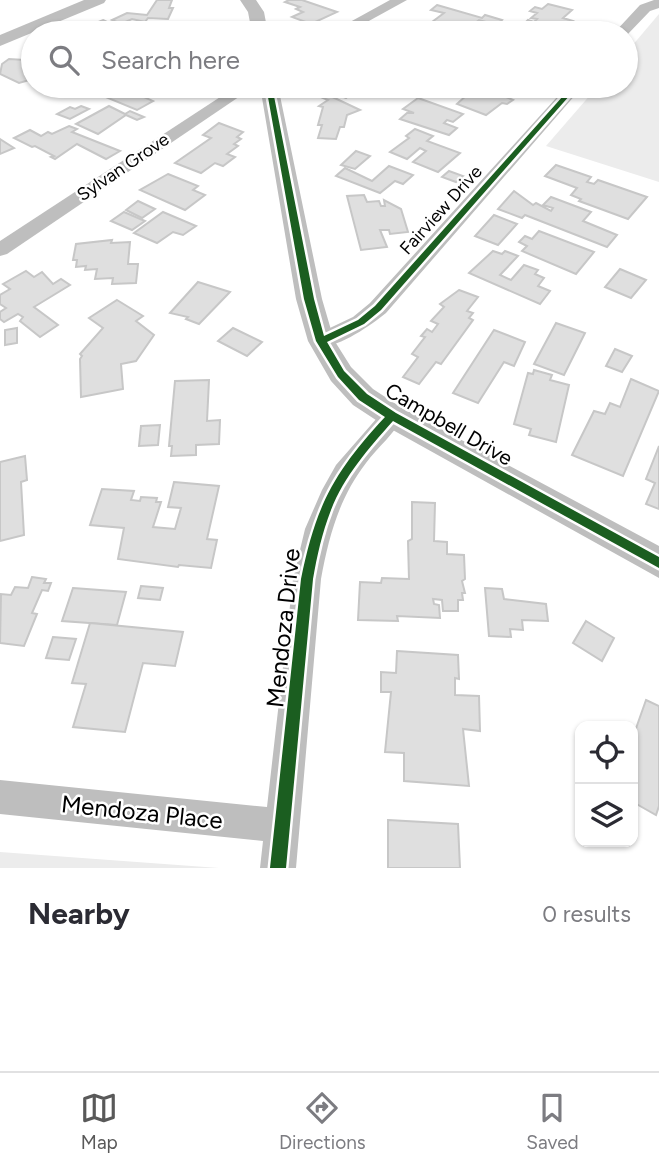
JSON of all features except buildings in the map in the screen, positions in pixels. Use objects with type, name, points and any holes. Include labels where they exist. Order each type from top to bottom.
[{"type":"street","points":[[48,21],[98,0]]},
{"type":"street","points":[[248,0],[256,12],[258,21]]},
{"type":"street","points":[[360,21],[400,0]]},
{"type":"street","points":[[633,21],[645,8],[659,3]]},
{"type":"street","points":[[0,41],[21,32]]},
{"type":"street","name":"Sylvan Grove","points":[[0,250],[229,98]]},
{"type":"street","name":"Campbell Drive","points":[[271,98],[309,299],[321,341],[334,365],[363,397],[392,416],[659,563]]},
{"type":"street","name":"Fairview Drive","points":[[321,341],[361,322],[378,308],[564,98]]},
{"type":"street","name":"Mendoza Drive","points":[[278,868],[307,579],[315,533],[337,481],[392,416]]},
{"type":"street","name":"Mendoza Place","points":[[0,797],[283,827]]},
{"type":"shaded area","points":[[659,14],[659,182],[546,146],[588,98],[638,98],[638,39]]},
{"type":"shaded area","points":[[0,852],[219,868],[0,868]]},
{"type":"cycle path","points":[[271,98],[309,299],[321,341],[341,374],[363,397],[392,416],[659,563]]},
{"type":"cycle path","points":[[321,341],[361,322],[378,308],[564,98]]},
{"type":"cycle path","points":[[278,868],[312,552],[334,490],[358,455],[392,416]]}]
